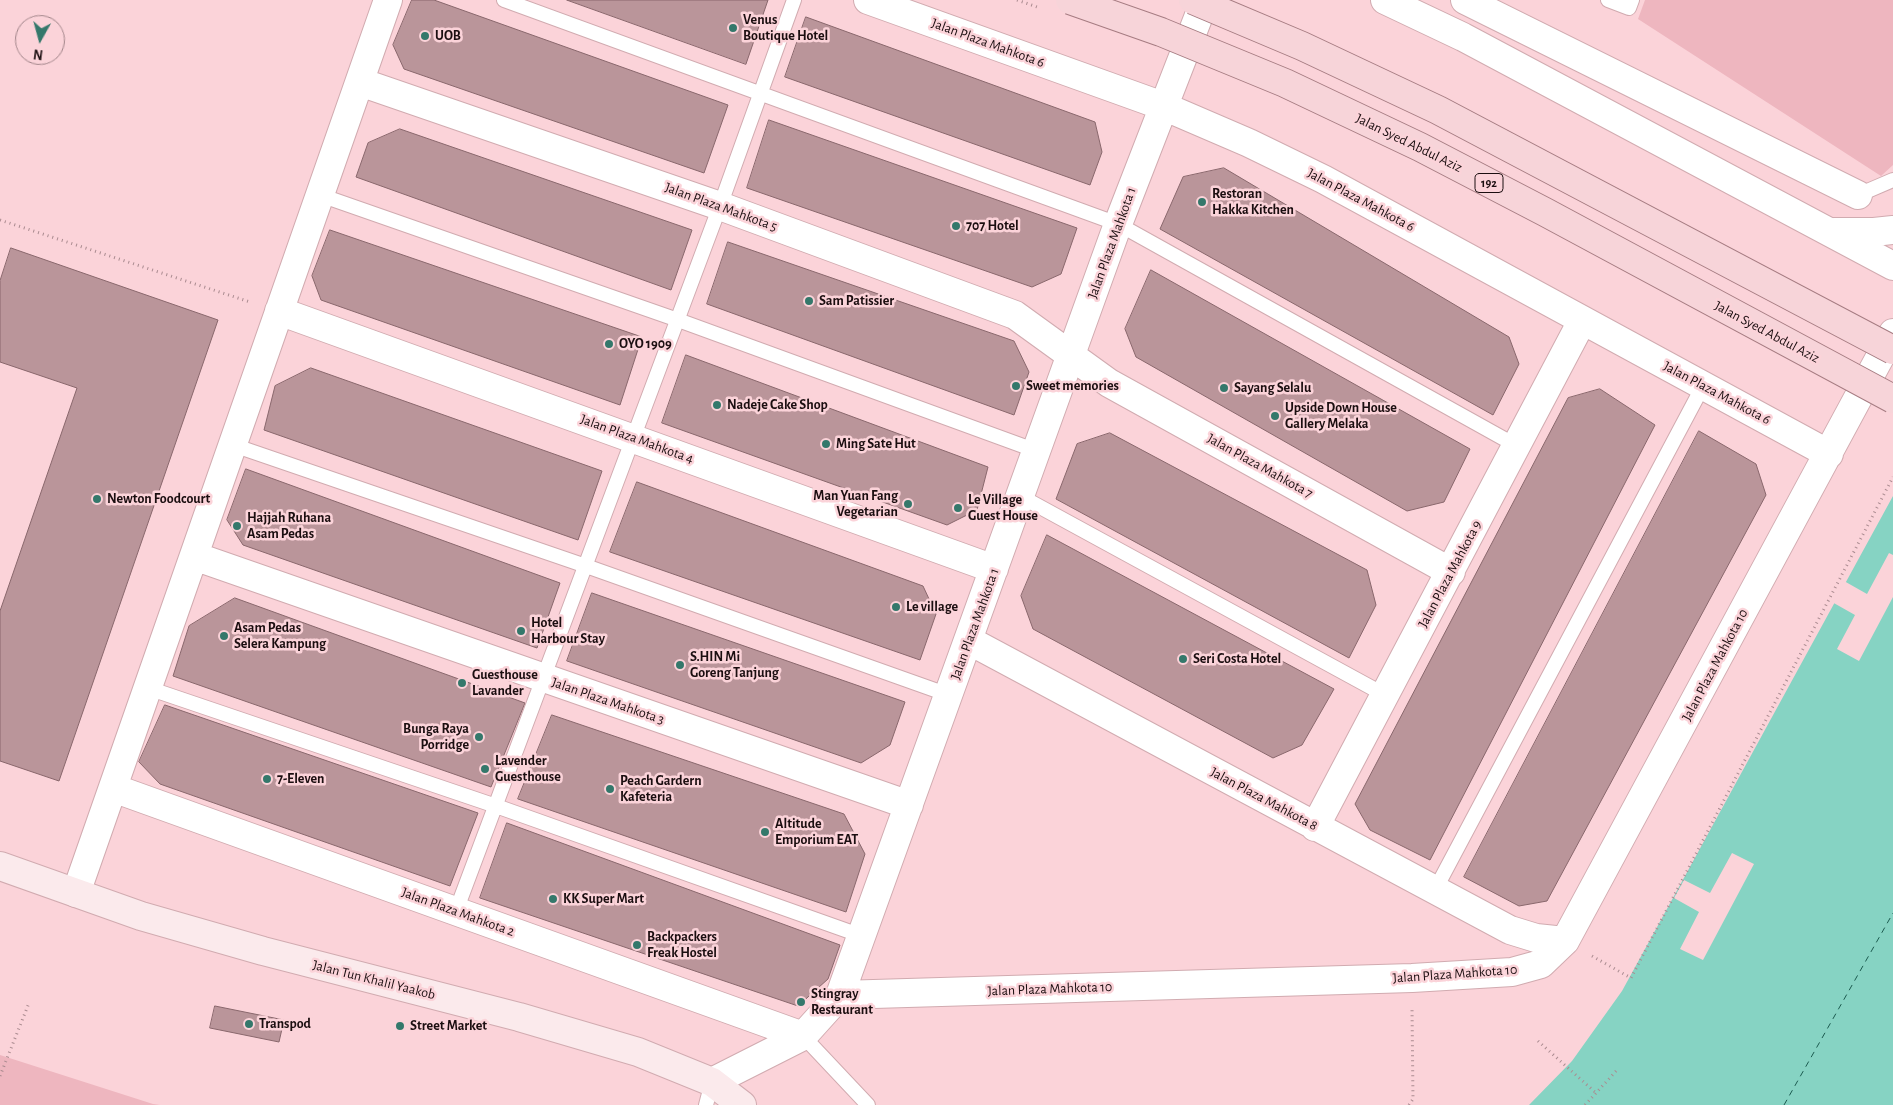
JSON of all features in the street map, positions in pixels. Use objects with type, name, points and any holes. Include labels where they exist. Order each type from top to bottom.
[{"type":"main road","name":"Jalan Syed Abdul Aziz","points":[[1070,0],[1161,32],[1276,80],[1420,147],[1893,399]]},
{"type":"main road","points":[[1193,0],[1302,46],[1438,110],[1893,350]]},
{"type":"main road","name":"Jalan Tun Khalil Yaakob","points":[[0,866],[141,916],[263,951],[579,1034],[638,1052],[709,1093],[742,1105]]},
{"type":"street","points":[[76,893],[388,0]]},
{"type":"street","name":"Jalan Plaza Mahkota 6","points":[[868,0],[1163,106],[1249,143],[1323,179],[1829,454]]},
{"type":"street","name":"Jalan Plaza Mahkota 1","points":[[709,1093],[803,1036],[840,995],[1118,224],[1205,0]]},
{"type":"street","points":[[1385,0],[1464,37],[1893,266]]},
{"type":"street","points":[[1465,0],[1498,7],[1858,195]]},
{"type":"street","name":"Jalan Plaza Mahkota 5","points":[[360,82],[720,206],[1015,315],[1072,355]]},
{"type":"street","points":[[1830,232],[1893,230]]},
{"type":"street","name":"Jalan Plaza Mahkota 4","points":[[279,311],[994,569]]},
{"type":"street","name":"Jalan Plaza Mahkota 9","points":[[1315,827],[1582,321]]},
{"type":"street","name":"Jalan Plaza Mahkota 10","points":[[840,995],[1412,978],[1512,972],[1541,964],[1565,941],[1893,333]]},
{"type":"street","name":"Jalan Plaza Mahkota 7","points":[[1072,355],[1109,383],[1451,572]]},
{"type":"street","name":"Jalan Plaza Mahkota 3","points":[[194,556],[909,806]]},
{"type":"street","name":"Jalan Plaza Mahkota 8","points":[[968,640],[1510,930],[1536,938],[1565,941]]},
{"type":"street","name":"Jalan Plaza Mahkota 2","points":[[113,788],[803,1036]]},
{"type":"lane","points":[[504,0],[761,92],[1118,224],[1517,446]]},
{"type":"lane","points":[[456,911],[586,566],[632,437],[678,320],[794,0]]},
{"type":"lane","points":[[1608,0],[1629,8],[1632,0]]},
{"type":"lane","points":[[1858,195],[1893,180]]},
{"type":"lane","points":[[320,195],[678,320],[1037,451]]},
{"type":"lane","points":[[1435,890],[1703,386]]},
{"type":"lane","points":[[233,445],[586,566],[949,695]]},
{"type":"lane","points":[[1020,496],[1385,695]]},
{"type":"lane","points":[[148,688],[496,806],[862,936]]},
{"type":"lane","points":[[803,1036],[868,1105]]},
{"type":"path","points":[[0,220],[279,311]]},
{"type":"path","points":[[1565,941],[1631,978],[1893,477]]},
{"type":"path","points":[[1408,1105],[1413,1099],[1412,978]]},
{"type":"path","points":[[0,1076],[29,1003]]},
{"type":"path","points":[[1538,1042],[1596,1093]]},
{"type":"path","points":[[1585,1105],[1618,1069]]},
{"type":"shaded area","points":[[1645,0],[1893,0],[1893,165],[1881,176],[1638,19]]},
{"type":"shaded area","points":[[1893,496],[1893,1105],[1529,1105],[1572,1061],[1622,991]]},
{"type":"shaded area","points":[[0,1055],[153,1104],[160,1105],[0,1105]]},
{"type":"pier","points":[[1889,553],[1893,555],[1893,597],[1859,661],[1837,649],[1855,615],[1832,602],[1844,581],[1867,594]]},
{"type":"pier","points":[[1732,853],[1754,864],[1703,960],[1680,949],[1699,912],[1674,898],[1684,880],[1710,893]]},
{"type":"building","points":[[412,0],[434,0],[728,105],[704,173],[404,69],[393,45]]},
{"type":"building","points":[[567,0],[768,0],[746,64]]},
{"type":"building","points":[[806,17],[1095,122],[1102,152],[1090,185],[785,77]]},
{"type":"building","points":[[769,120],[1077,228],[1061,274],[1032,287],[747,188]]},
{"type":"building","points":[[400,129],[692,230],[671,290],[356,177],[368,143]]},
{"type":"building","points":[[1224,168],[1509,337],[1519,364],[1493,415],[1160,229],[1183,177]]},
{"type":"building","points":[[330,230],[642,337],[620,405],[321,300],[312,276]]},
{"type":"building","points":[[728,242],[1014,341],[1029,372],[1014,415],[707,304]]},
{"type":"building","name":"Newton Foodcourt","points":[[11,248],[218,320],[59,781],[0,761],[0,611],[77,388],[0,362],[0,281]]},
{"type":"building","points":[[1151,270],[1470,449],[1444,502],[1407,511],[1136,357],[1125,329]]},
{"type":"building","points":[[686,355],[988,467],[977,510],[947,525],[662,423]]},
{"type":"building","points":[[311,368],[602,471],[578,540],[264,430],[275,386]]},
{"type":"building","points":[[1600,389],[1655,425],[1430,860],[1370,830],[1355,804],[1568,398]]},
{"type":"building","points":[[1699,431],[1756,464],[1766,495],[1547,901],[1519,906],[1464,877]]},
{"type":"building","points":[[1110,433],[1367,570],[1376,605],[1349,658],[1056,499],[1077,444]]},
{"type":"building","points":[[246,469],[560,583],[537,648],[243,545],[227,520]]},
{"type":"building","points":[[637,482],[923,586],[936,614],[920,660],[610,552]]},
{"type":"building","name":"Seri Costa Hotel","points":[[1047,535],[1334,689],[1302,745],[1273,758],[1033,629],[1021,596]]},
{"type":"building","points":[[592,593],[905,702],[890,745],[861,763],[567,661]]},
{"type":"building","points":[[235,598],[525,703],[491,787],[173,676],[189,626]]},
{"type":"building","points":[[165,705],[478,813],[450,886],[160,784],[139,762]]},
{"type":"building","points":[[552,715],[844,814],[865,854],[846,912],[518,799]]},
{"type":"building","points":[[507,823],[840,945],[828,979],[798,1006],[480,898]]},
{"type":"building","points":[[215,1006],[284,1020],[279,1042],[210,1028]]},
{"type":"ferry route","points":[[1784,1105],[1893,913]]},
{"type":"place","name":"Venus Boutique Hotel","points":[[733,28]]},
{"type":"place","name":"UOB","points":[[425,36]]},
{"type":"place","name":"Restoran Hakka Kitchen","points":[[1202,202]]},
{"type":"place","name":"707 Hotel","points":[[956,226]]},
{"type":"place","name":"Sam Patissier","points":[[809,301]]},
{"type":"place","name":"OYO 1909","points":[[609,344]]},
{"type":"place","name":"Sweet memories","points":[[1016,386]]},
{"type":"place","name":"Sayang Selalu","points":[[1224,388]]},
{"type":"place","name":"Nadeje Cake Shop","points":[[717,405]]},
{"type":"place","name":"Upside Down House Gallery Melaka","points":[[1275,416]]},
{"type":"place","name":"Ming Sate Hut","points":[[826,444]]},
{"type":"place","name":"Newton Foodcourt","points":[[97,499]]},
{"type":"place","name":"Man Yuan Fang Vegetarian","points":[[908,504]]},
{"type":"place","name":"Le Village Guest House","points":[[958,508]]},
{"type":"place","name":"Hajjah Ruhana Asam Pedas","points":[[237,526]]},
{"type":"place","name":"Le village","points":[[896,607]]},
{"type":"place","name":"Hotel Harbour Stay","points":[[521,631]]},
{"type":"place","name":"Asam Pedas Selera Kampung","points":[[224,636]]},
{"type":"place","name":"Seri Costa Hotel","points":[[1183,659]]},
{"type":"place","name":"S.HIN Mi Goreng Tanjung","points":[[680,665]]},
{"type":"place","name":"Guesthouse Lavander","points":[[462,683]]},
{"type":"place","name":"Bunga Raya Porridge","points":[[479,737]]},
{"type":"place","name":"Lavender Guesthouse","points":[[485,769]]},
{"type":"place","name":"7-Eleven","points":[[267,779]]},
{"type":"place","name":"Peach Gardern Kafeteria","points":[[610,789]]},
{"type":"place","name":"Altitude Emporium EAT","points":[[765,832]]},
{"type":"place","name":"KK Super Mart","points":[[553,899]]},
{"type":"place","name":"Backpackers Freak Hostel","points":[[637,945]]},
{"type":"place","name":"Stingray Restaurant","points":[[801,1002]]},
{"type":"place","name":"Transpod","points":[[249,1024]]},
{"type":"place","name":"Street Market","points":[[400,1026]]}]
